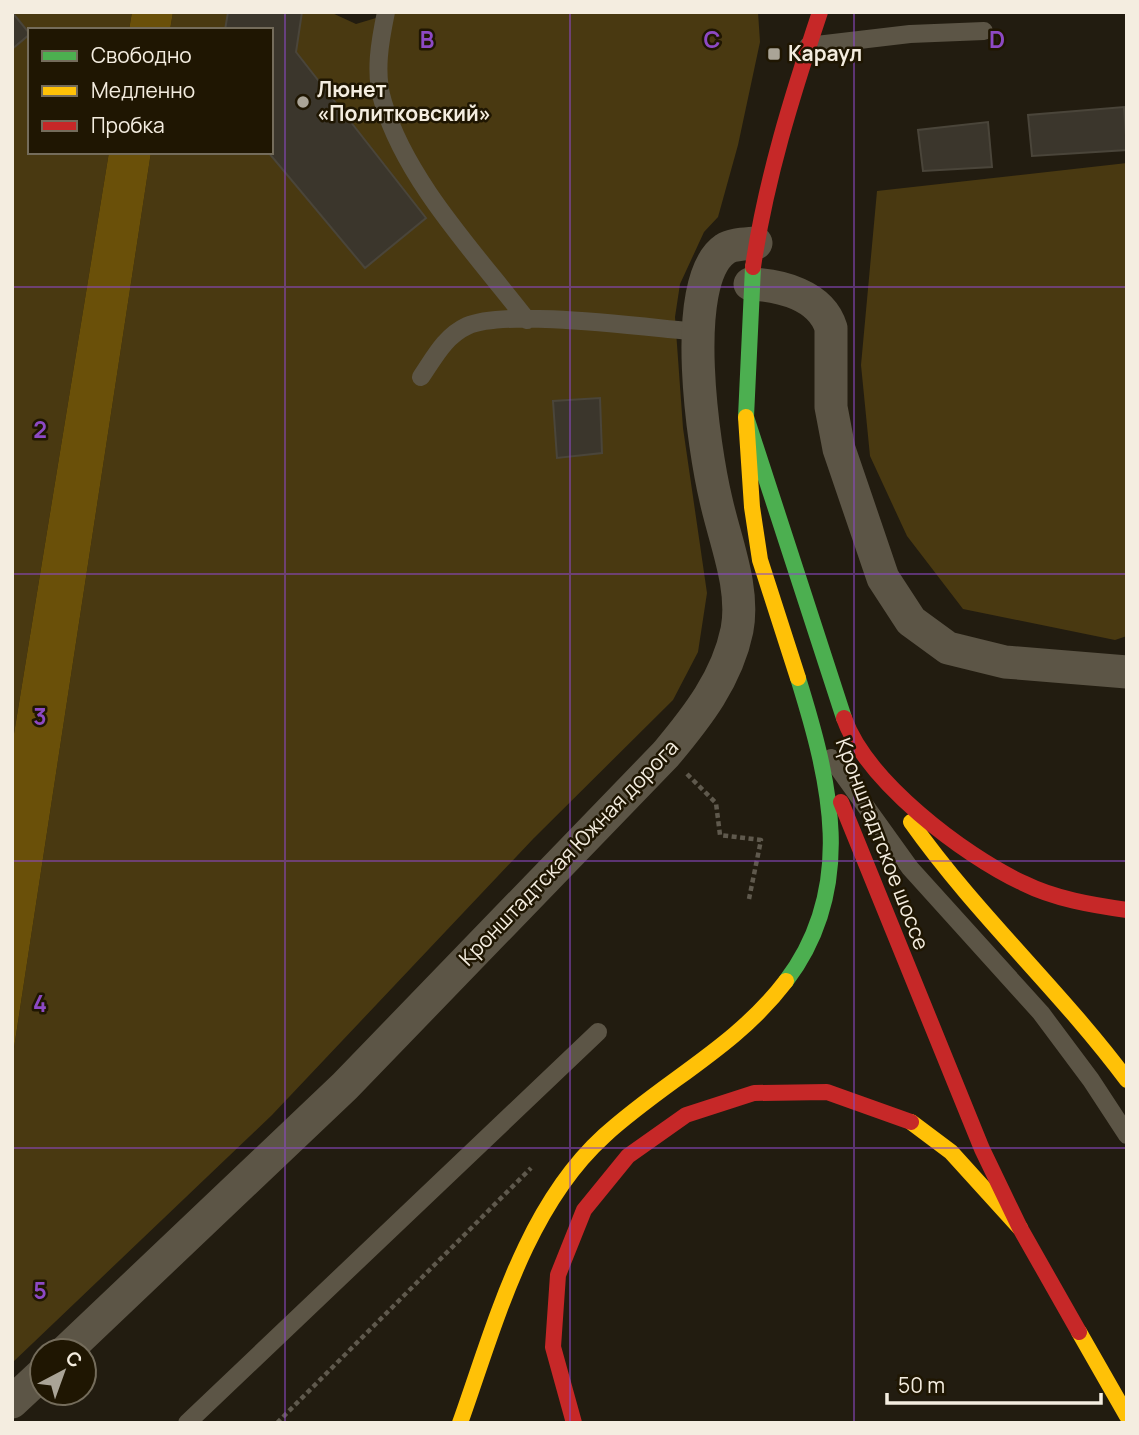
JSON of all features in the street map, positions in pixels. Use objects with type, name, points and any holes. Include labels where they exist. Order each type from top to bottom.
[{"type":"street","name":"Кронштадтское шоссе","points":[[820,12],[771,163],[756,243],[750,284],[746,417],[818,647],[846,724],[931,853],[982,914],[1059,997],[1127,1080]]},
{"type":"street","name":"Кронштадтская Южная дорога","points":[[81,1337],[345,1086],[666,754],[695,720],[720,679],[737,629],[737,584],[715,499],[702,427],[698,332],[703,284],[713,260],[727,247],[756,243]]},
{"type":"street","points":[[750,284],[766,285],[799,294],[828,317],[831,328],[831,407],[839,449],[883,578],[911,621],[948,648],[1005,662],[1127,672]]},
{"type":"street","points":[[460,1423],[522,1262],[556,1195],[577,1164],[608,1130],[699,1065],[752,1021],[782,988],[803,957],[819,920],[833,860],[831,821],[816,738],[759,560],[746,417]]},
{"type":"street","name":"Кронштадтское шоссе","points":[[816,738],[919,999],[982,1149],[1020,1228],[1127,1416]]},
{"type":"street","points":[[879,774],[913,807],[971,854],[1024,884],[1082,903],[1127,910]]},
{"type":"street","points":[[574,1423],[564,1400],[552,1327],[552,1304],[572,1231],[611,1171],[639,1145],[692,1110],[750,1093],[785,1090],[810,1090],[882,1108],[919,1126],[956,1156],[1020,1228]]},
{"type":"street","points":[[12,1402],[28,1387]]},
{"type":"lane","points":[[386,12],[378,51],[382,101],[414,172],[527,320]]},
{"type":"lane","points":[[808,46],[910,34],[984,30]]},
{"type":"lane","points":[[421,377],[445,341],[468,325],[527,320],[698,332]]},
{"type":"lane","name":"Кронштадтское шоссе","points":[[816,738],[910,868],[1041,1013],[1091,1080],[1127,1135]]},
{"type":"lane","points":[[187,1423],[598,1032]]},
{"type":"path","points":[[666,754],[716,803],[720,835],[761,840],[749,898]]},
{"type":"path","points":[[277,1423],[537,1162]]},
{"type":"shaded area","points":[[13,12],[132,12],[129,28],[28,28],[28,31]]},
{"type":"shaded area","points":[[132,12],[173,12],[170,28],[129,28]]},
{"type":"shaded area","points":[[173,12],[330,12],[356,24],[396,12],[758,12],[760,42],[738,145],[718,217],[704,232],[680,284],[675,317],[683,428],[707,593],[698,652],[673,700],[533,839],[272,1115],[39,1337],[28,1337],[28,1348],[12,1363],[12,1061],[151,154],[273,154],[273,28],[170,28]]},
{"type":"shaded area","points":[[28,37],[28,154],[109,154],[12,746],[12,49]]},
{"type":"shaded area","points":[[109,154],[151,154],[12,1061],[12,746]]},
{"type":"shaded area","points":[[1127,163],[1127,636],[1115,640],[963,609],[907,536],[870,456],[861,365],[877,191]]},
{"type":"building","points":[[12,12],[28,32],[28,36],[12,49]]},
{"type":"building","name":"Люнет «Политковский»","points":[[228,12],[302,12],[296,52],[426,218],[365,268],[270,154],[273,154],[273,28],[225,28]]},
{"type":"building","points":[[1124,107],[1127,150],[1032,156],[1028,115]]},
{"type":"building","points":[[988,122],[992,167],[923,171],[918,130]]},
{"type":"building","points":[[600,398],[602,453],[557,458],[553,401]]},
{"type":"traffic: fast","points":[[753,267],[746,417],[844,718]]},
{"type":"traffic: fast","points":[[786,981],[808,945],[822,908],[829,871],[831,833],[820,756],[798,678]]},
{"type":"traffic: slow","points":[[746,417],[752,507],[760,560],[798,678]]},
{"type":"traffic: slow","points":[[911,822],[936,856],[1127,1080]]},
{"type":"traffic: slow","points":[[460,1423],[500,1308],[533,1233],[553,1197],[577,1165],[604,1136],[722,1045],[745,1025],[786,981]]},
{"type":"traffic: slow","points":[[911,1122],[951,1152],[1020,1228]]},
{"type":"traffic: slow","points":[[1079,1332],[1127,1416]]},
{"type":"traffic: jam","points":[[753,267],[758,234],[781,138],[820,12]]},
{"type":"traffic: jam","points":[[844,718],[856,742],[894,791],[919,814],[973,854],[1023,883],[1048,893],[1127,910]]},
{"type":"traffic: jam","points":[[841,802],[982,1149],[1020,1228],[1079,1332]]},
{"type":"traffic: jam","points":[[574,1423],[553,1347],[558,1275],[584,1210],[628,1156],[686,1115],[754,1093],[827,1092],[911,1122]]},
{"type":"place","name":"Караул","points":[[774,54]]},
{"type":"place","name":"Люнет «Политковский»","points":[[303,102]]}]
